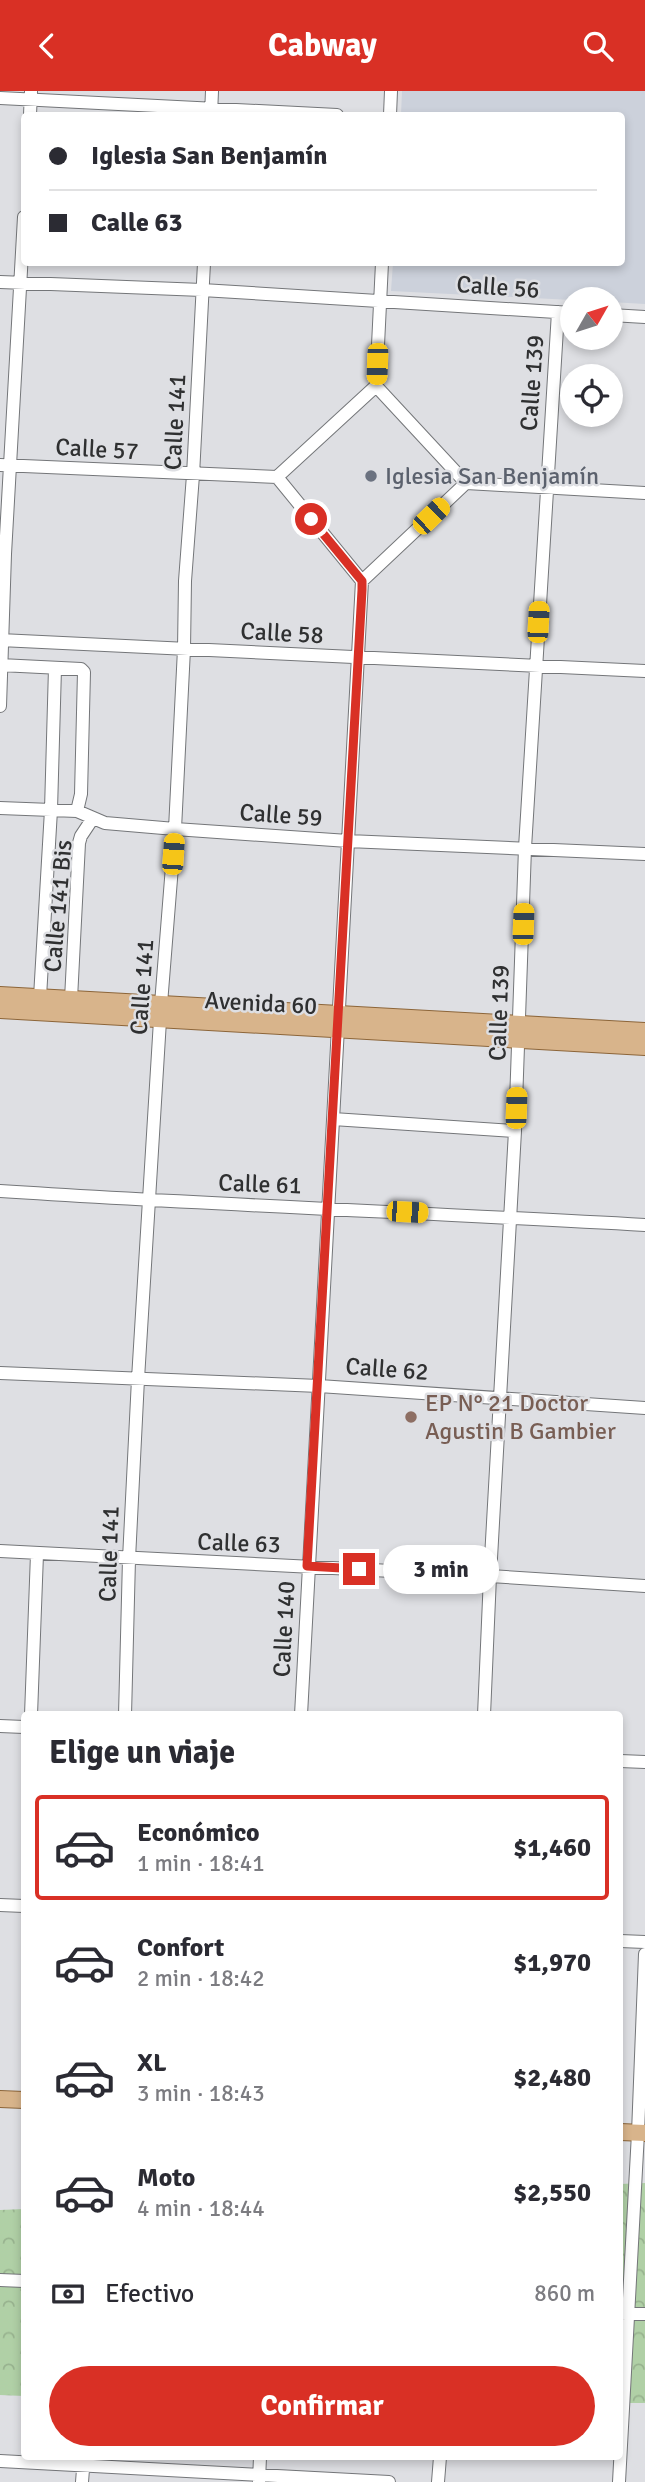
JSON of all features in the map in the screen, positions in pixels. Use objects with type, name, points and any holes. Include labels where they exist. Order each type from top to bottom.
[{"type":"main road","name":"Avenida 60","points":[[0,995],[72,999],[161,1012]]},
{"type":"main road","name":"Avenida 60","points":[[0,1010],[161,1012],[519,1032],[645,1031]]},
{"type":"main road","name":"Avenida 60","points":[[519,1032],[645,1047]]},
{"type":"main road","points":[[0,2091],[21,2093]]},
{"type":"main road","points":[[0,2099],[21,2100]]},
{"type":"main road","points":[[623,2125],[642,2129]]},
{"type":"main road","points":[[623,2132],[642,2129]]},
{"type":"street","points":[[0,98],[31,95],[211,112],[212,91]]},
{"type":"street","points":[[390,112],[391,91]]},
{"type":"street","points":[[0,706],[5,465],[22,266]]},
{"type":"street","name":"Calle 141","points":[[125,1711],[138,1379],[175,829],[185,581],[204,266]]},
{"type":"street","points":[[382,266],[376,386],[277,477],[362,581],[466,483]]},
{"type":"street","name":"Calle 56","points":[[0,282],[202,290],[558,313]]},
{"type":"street","name":"Calle 139","points":[[484,1711],[489,1576],[516,1131],[525,848],[558,313]]},
{"type":"street","points":[[623,316],[645,317]]},
{"type":"street","points":[[376,386],[466,483],[645,493]]},
{"type":"street","name":"Calle 57","points":[[5,465],[277,477]]},
{"type":"street","name":"Calle 140","points":[[301,1711],[362,581]]},
{"type":"street","name":"Calle 58","points":[[1,640],[645,671]]},
{"type":"street","points":[[1,665],[55,668],[51,810],[40,997]]},
{"type":"street","name":"Calle 141 Bis","points":[[55,668],[81,669],[84,673],[81,794],[77,811]]},
{"type":"street","name":"Calle 59","points":[[0,808],[77,811],[105,823],[175,829],[348,841],[645,854]]},
{"type":"street","name":"Calle 141 Bis","points":[[72,999],[79,843],[93,818]]},
{"type":"street","points":[[333,1119],[516,1131]]},
{"type":"street","name":"Calle 61","points":[[0,1191],[149,1201],[645,1224]]},
{"type":"street","name":"Calle 62","points":[[0,1373],[319,1386],[645,1408]]},
{"type":"street","name":"Calle 63","points":[[0,1551],[645,1586]]},
{"type":"street","points":[[31,1711],[37,1554]]},
{"type":"street","points":[[0,1726],[21,1727]]},
{"type":"street","points":[[623,1761],[645,1762]]},
{"type":"street","points":[[0,1905],[21,1906]]},
{"type":"street","points":[[623,1941],[645,1942]]},
{"type":"street","points":[[623,2347],[642,2129],[645,1954]]},
{"type":"street","points":[[0,2280],[21,2281]]},
{"type":"street","points":[[624,2313],[645,2314]]},
{"type":"street","points":[[259,2478],[260,2460]]},
{"type":"street","points":[[438,2482],[440,2460]]},
{"type":"street","points":[[619,2482],[620,2460]]},
{"type":"street","points":[[0,2461],[83,2461],[259,2478],[389,2482]]},
{"type":"street","points":[[82,2482],[83,2461]]},
{"type":"shaded area","points":[[402,91],[645,91],[645,304],[623,303],[623,287],[560,287],[560,299],[391,291],[393,266],[625,266],[625,112],[401,112]]},
{"type":"green space","points":[[645,2183],[645,2403],[623,2403],[623,2184]]},
{"type":"green space","points":[[21,2209],[21,2396],[0,2395],[0,2210]]},
{"type":"place","name":"Iglesia San Benjamín","points":[[371,476]]},
{"type":"place","name":"EP N° 21 Doctor Agustin B Gambier","points":[[411,1417]]},
{"type":"route","points":[[311,519],[362,581],[362,590],[307,1566],[359,1569]]}]
